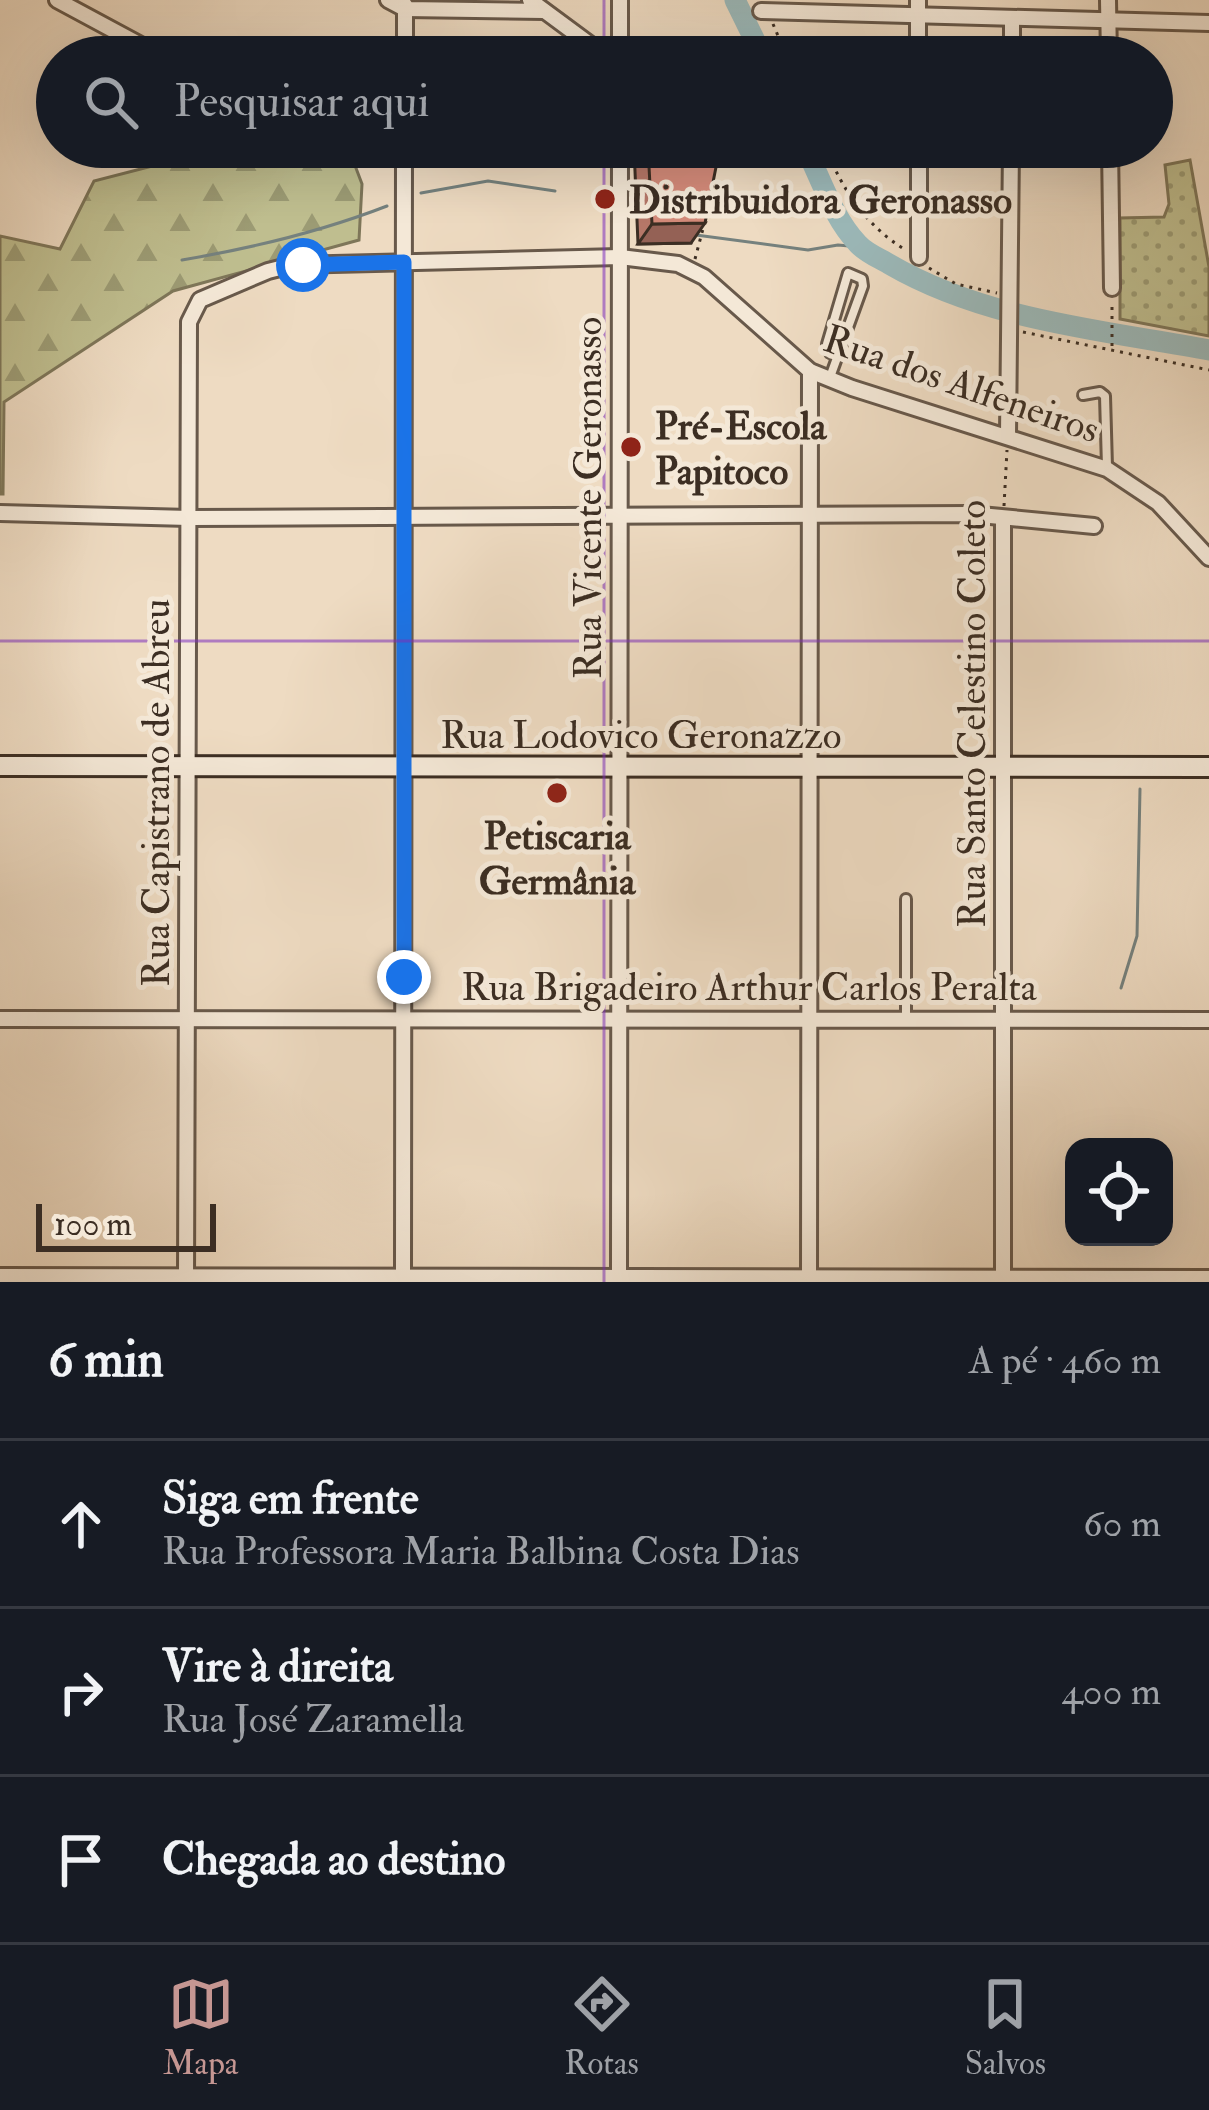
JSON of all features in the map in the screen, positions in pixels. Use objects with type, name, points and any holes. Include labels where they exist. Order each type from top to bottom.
[{"type":"main road","name":"Rua Lodovico Geronazzo","points":[[0,766],[1209,767]]},
{"type":"street","points":[[57,0],[124,36]]},
{"type":"street","points":[[388,0],[544,11]]},
{"type":"street","points":[[530,0],[578,36]]},
{"type":"street","points":[[620,0],[620,36]]},
{"type":"street","points":[[1108,0],[1108,36]]},
{"type":"street","points":[[404,36],[405,4]]},
{"type":"street","points":[[761,11],[825,6],[918,8],[1012,18],[1209,23]]},
{"type":"street","points":[[1012,18],[1012,36]]},
{"type":"street","points":[[403,1279],[404,168]]},
{"type":"street","name":"Rua Vicente Geronasso","points":[[619,1279],[620,168]]},
{"type":"street","points":[[919,168],[920,257]]},
{"type":"street","points":[[1008,435],[1011,168]]},
{"type":"street","points":[[1110,168],[1112,288]]},
{"type":"street","points":[[404,262],[620,257]]},
{"type":"street","name":"Rua dos Alfeneiros","points":[[620,257],[692,270],[810,371],[829,380],[1107,469],[1142,489],[1209,558]]},
{"type":"street","name":"Rua Capistrano de Abreu","points":[[186,1279],[190,322],[195,304],[209,295],[280,267],[404,262]]},
{"type":"street","points":[[809,1279],[810,371]]},
{"type":"street","points":[[0,513],[189,518],[970,514],[1094,526]]},
{"type":"street","name":"Rua Santo Celestino Coleto","points":[[1003,520],[1003,1280]]},
{"type":"street","name":"Rua Brigadeiro Arthur Carlos Peralta","points":[[0,1018],[1209,1020]]},
{"type":"street","points":[[0,1276],[1209,1277]]},
{"type":"lane","points":[[829,380],[838,356],[863,286],[862,279],[848,273],[827,344],[830,353],[838,356]]},
{"type":"lane","points":[[1083,394],[1106,396],[1107,469]]},
{"type":"lane","points":[[906,899],[906,1019]]},
{"type":"path","points":[[761,11],[772,20],[778,36]]},
{"type":"path","points":[[835,168],[868,223],[920,257],[938,275],[1009,299]]},
{"type":"path","points":[[698,248],[704,226]]},
{"type":"path","points":[[1112,314],[1112,350]]},
{"type":"path","points":[[1009,326],[1209,370]]},
{"type":"path","name":"Rua Santo Celestino Coleto","points":[[1003,520],[1008,435]]},
{"type":"green space","points":[[1190,160],[1209,267],[1209,336],[1120,319],[1120,218],[1164,217],[1169,204],[1165,168],[1173,168],[1173,163]]},
{"type":"green space","points":[[144,168],[356,168],[362,184],[359,240],[173,291],[4,402],[0,494],[0,236],[60,249],[94,181]]},
{"type":"building","points":[[649,168],[716,168],[705,223],[652,224]]},
{"type":"waterway","points":[[735,0],[753,36]]},
{"type":"waterway","points":[[815,168],[834,210],[858,244],[926,283],[1004,311],[1209,350]]},
{"type":"waterway","points":[[421,193],[488,181],[555,191]]},
{"type":"waterway","points":[[182,260],[286,238],[387,206]]},
{"type":"waterway","points":[[696,235],[808,250],[860,247]]},
{"type":"waterway","points":[[1121,988],[1137,936],[1140,789]]},
{"type":"place","name":"Distribuidora Geronasso","points":[[605,199]]},
{"type":"place","name":"Pré-Escola Papitoco","points":[[631,447]]},
{"type":"place","name":"Petiscaria Germânia","points":[[557,793]]},
{"type":"route","points":[[303,265],[404,262],[404,977]]}]
